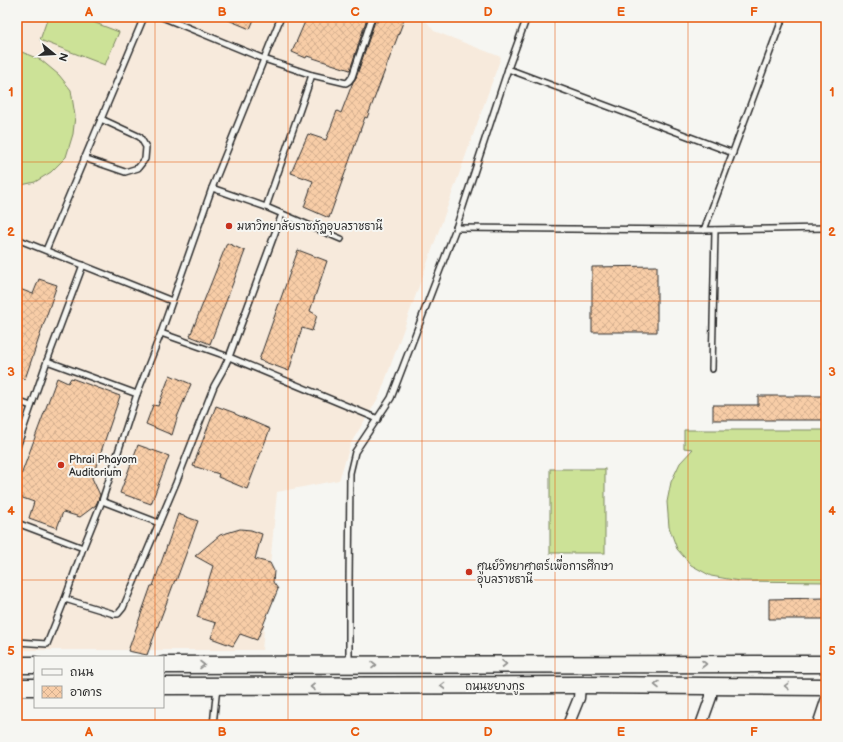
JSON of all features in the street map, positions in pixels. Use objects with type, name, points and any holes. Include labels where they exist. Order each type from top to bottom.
[{"type":"main road","name":"ถนนชยางกูร","points":[[164,665],[826,664]]},
{"type":"main road","points":[[17,665],[34,665]]},
{"type":"main road","name":"ถนนชยางกูร","points":[[164,686],[826,686]]},
{"type":"main road","points":[[17,687],[34,687]]},
{"type":"street","points":[[568,725],[579,698],[580,685]]},
{"type":"street","points":[[701,725],[711,697],[711,685]]},
{"type":"street","points":[[818,725],[826,701]]},
{"type":"lane","points":[[46,250],[144,17]]},
{"type":"lane","points":[[162,17],[264,59],[312,75],[346,83],[352,77],[372,17]]},
{"type":"lane","points":[[17,642],[47,644],[102,501],[137,394],[212,188],[281,17]]},
{"type":"lane","points":[[349,665],[350,473],[355,452],[391,398],[456,228],[508,69],[527,17]]},
{"type":"lane","points":[[704,230],[783,17]]},
{"type":"lane","points":[[508,69],[733,153]]},
{"type":"lane","points":[[266,207],[312,75]]},
{"type":"lane","points":[[84,158],[125,172],[138,168],[144,159],[146,147],[140,137],[101,119]]},
{"type":"lane","points":[[212,188],[266,207],[341,238]]},
{"type":"lane","points":[[65,599],[114,614],[118,614],[121,611],[187,456],[214,386],[229,358],[282,214]]},
{"type":"lane","points":[[456,228],[704,230],[826,228]]},
{"type":"lane","points":[[712,369],[715,230]]},
{"type":"lane","points":[[17,239],[172,301]]},
{"type":"lane","points":[[17,447],[83,265]]},
{"type":"lane","points":[[160,333],[229,358],[378,419]]},
{"type":"lane","points":[[47,361],[137,394]]},
{"type":"lane","points":[[17,401],[31,406]]},
{"type":"lane","points":[[102,501],[159,523]]},
{"type":"lane","points":[[17,523],[83,548]]},
{"type":"lane","points":[[213,725],[217,686]]},
{"type":"shaded area","name":"มหาวิทยาลัยราชภัฏอุบลราชธานี","points":[[17,17],[423,17],[434,31],[501,57],[380,395],[351,443],[339,480],[277,492],[262,650],[17,650]]},
{"type":"green space","points":[[48,17],[80,17],[119,32],[105,65],[40,40]]},
{"type":"green space","points":[[17,50],[41,60],[59,75],[71,90],[75,116],[73,134],[66,157],[51,172],[35,182],[17,186]]},
{"type":"green space","points":[[684,430],[826,430],[826,582],[739,581],[711,576],[691,565],[677,549],[669,527],[667,502],[671,482],[680,463],[693,449],[684,448]]},
{"type":"green space","points":[[550,469],[605,469],[605,553],[550,553]]},
{"type":"building","points":[[221,17],[255,17],[250,29]]},
{"type":"building","points":[[307,17],[367,18],[350,70],[307,56],[306,58],[292,52]]},
{"type":"building","points":[[379,17],[405,17],[367,118],[365,117],[329,218],[304,207],[313,181],[291,173],[308,134],[326,140],[337,111],[341,113],[356,78],[375,21],[377,22]]},
{"type":"building","points":[[227,243],[245,251],[210,344],[190,336]]},
{"type":"building","points":[[298,250],[327,261],[310,311],[317,315],[312,331],[302,328],[289,371],[259,360]]},
{"type":"building","points":[[657,266],[657,332],[592,332],[592,267]]},
{"type":"building","points":[[39,279],[57,285],[25,379],[17,377],[17,288],[33,294]]},
{"type":"building","points":[[170,375],[191,384],[178,415],[172,435],[146,424],[153,405],[158,406]]},
{"type":"building","name":"Phrai Phayom Auditorium","points":[[57,378],[68,383],[71,378],[120,396],[92,478],[100,495],[96,505],[80,517],[63,512],[57,528],[29,518],[34,502],[17,496],[17,486]]},
{"type":"building","points":[[758,396],[826,396],[826,420],[713,420],[713,405],[758,405]]},
{"type":"building","points":[[216,406],[270,429],[247,489],[218,477],[219,474],[193,466]]},
{"type":"building","points":[[138,445],[169,456],[151,504],[120,493]]},
{"type":"building","points":[[178,514],[198,521],[147,655],[128,651],[151,586],[153,586]]},
{"type":"building","points":[[240,529],[251,530],[262,534],[255,559],[270,563],[274,571],[273,582],[278,589],[257,640],[240,634],[233,646],[211,638],[216,623],[197,617],[213,566],[195,556],[220,535]]},
{"type":"building","points":[[826,598],[826,619],[769,619],[769,599]]},
{"type":"place","name":"มหาวิทยาลัยราชภัฏอุบลราชธานี","points":[[229,226]]},
{"type":"place","name":"Phrai Phayom Auditorium","points":[[61,465]]},
{"type":"place","name":"ศูนย์วิทยาศาตร์เพื่อการศึกษา อุบลราชธานี","points":[[469,572]]}]
